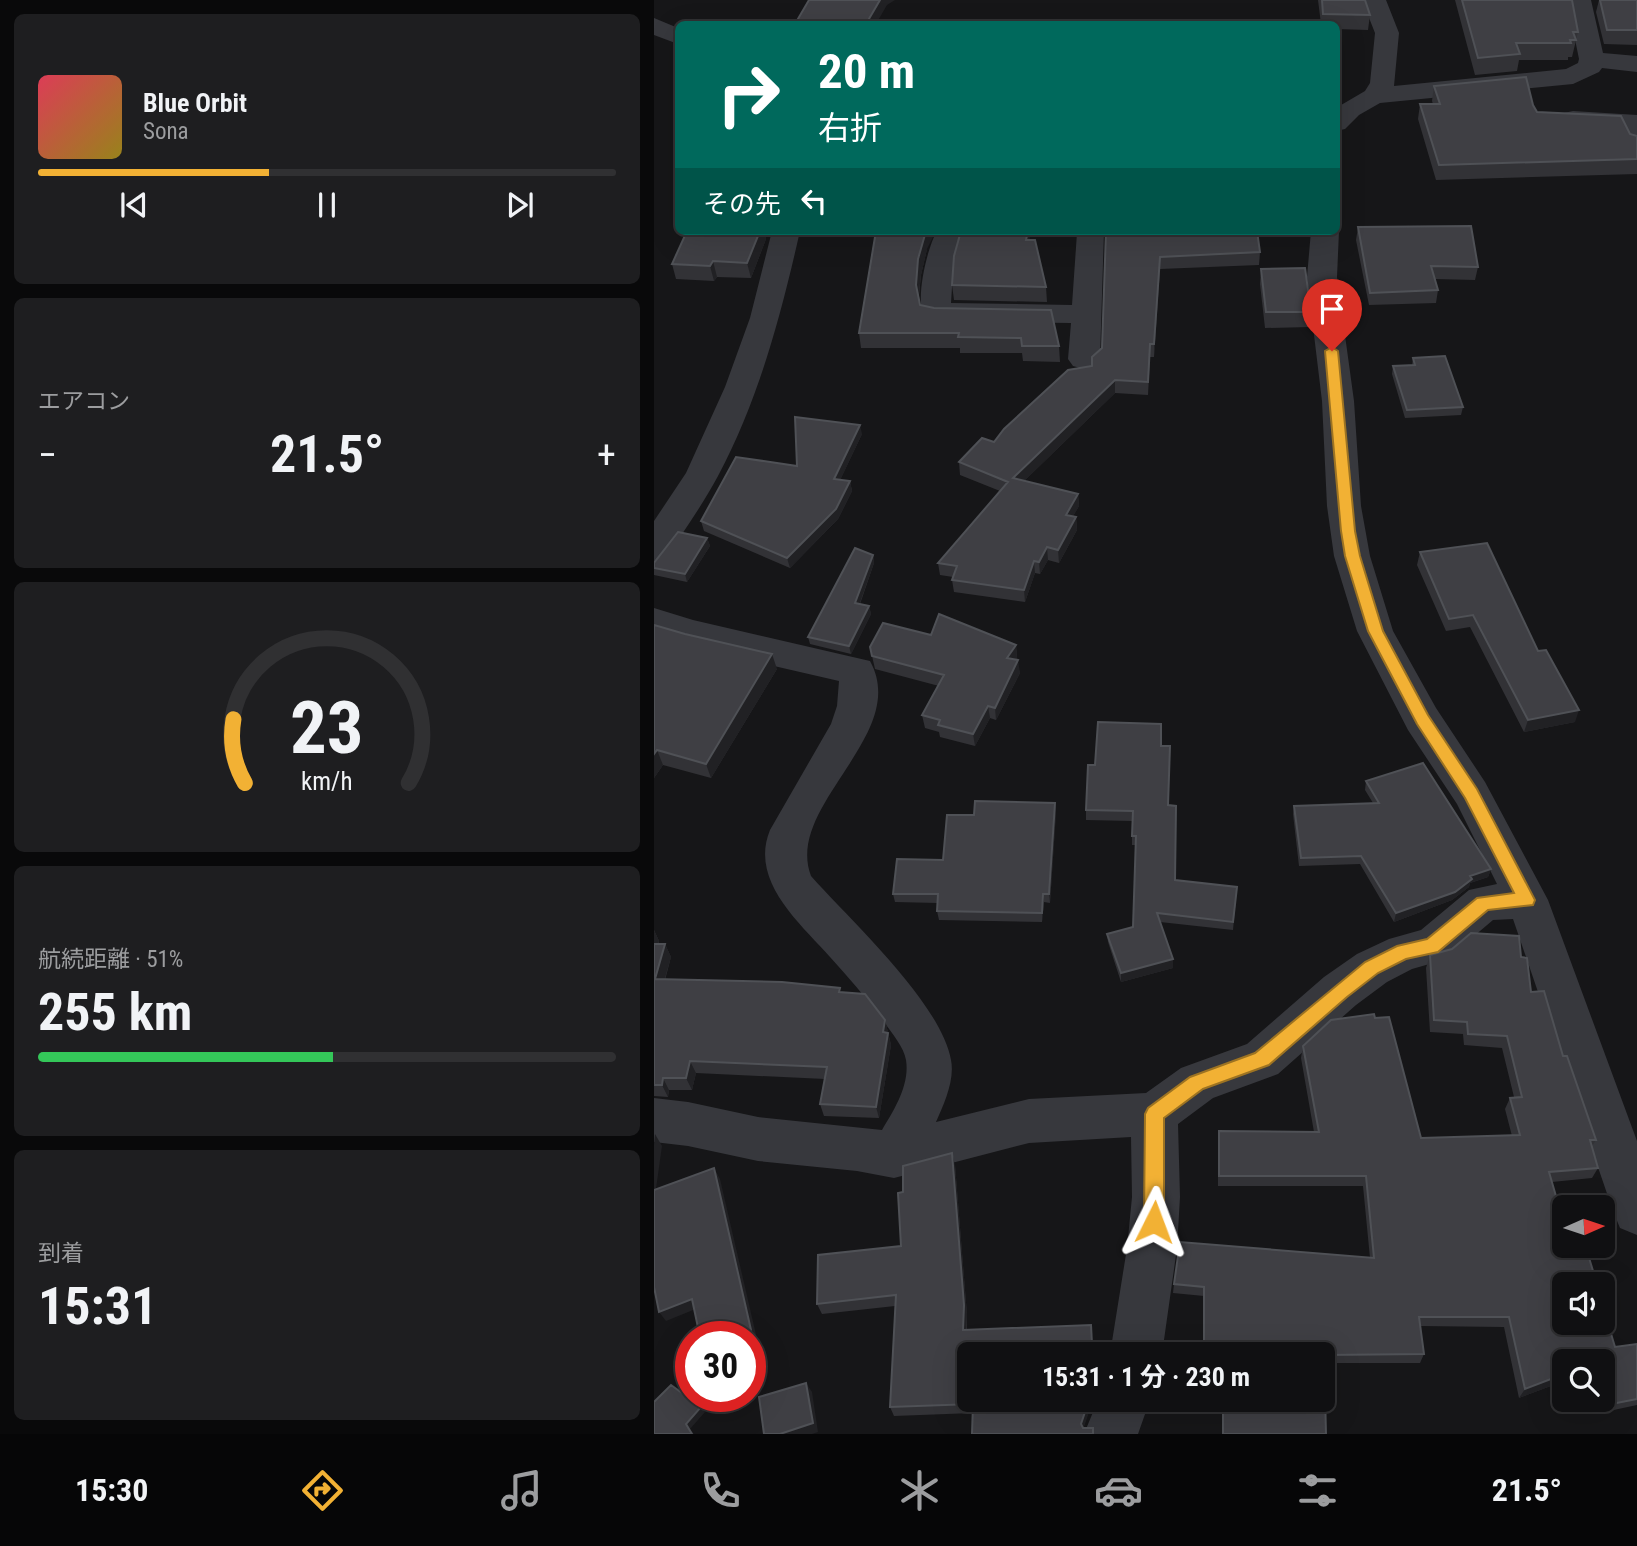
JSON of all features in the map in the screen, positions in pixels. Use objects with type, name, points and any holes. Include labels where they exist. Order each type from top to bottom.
[{"type":"street","points":[[1374,0],[1387,33],[1383,84],[1374,96]]},
{"type":"street","points":[[1340,119],[1350,108],[1374,96],[1573,76],[1590,67],[1592,59],[1579,0]]},
{"type":"street","points":[[654,25],[675,36]]},
{"type":"street","points":[[1592,59],[1636,64]]},
{"type":"street","points":[[1530,79],[1543,114],[1629,121],[1636,142]]},
{"type":"street","points":[[654,549],[702,475],[741,387],[765,318],[785,235]]},
{"type":"street","points":[[949,235],[938,271],[936,312],[1085,314]]},
{"type":"street","points":[[1084,359],[1085,235]]},
{"type":"street","points":[[1325,235],[1322,277],[1338,401],[1344,506],[1352,556],[1375,631],[1397,675],[1471,793],[1527,900],[1565,1001],[1636,1211]]},
{"type":"street","points":[[654,621],[691,633],[857,671],[858,706],[847,732],[795,820],[786,842],[785,853],[789,875],[796,889],[903,1013],[921,1039],[929,1058],[928,1083],[922,1104],[894,1155]]},
{"type":"street","points":[[654,1120],[688,1124],[758,1139],[857,1148],[894,1155],[1029,1121],[1154,1114],[1197,1083],[1262,1059],[1372,968],[1404,951],[1432,946],[1484,903],[1527,900]]},
{"type":"street","points":[[1138,1342],[1152,1248],[1156,1197],[1154,1114]]},
{"type":"street","points":[[1111,1434],[1119,1412]]},
{"type":"building","points":[[809,0],[880,0],[868,21],[797,21]]},
{"type":"building","points":[[1322,0],[1365,0],[1370,15],[1323,14]]},
{"type":"building","points":[[1462,0],[1572,0],[1578,32],[1573,32],[1576,40],[1570,40],[1571,43],[1516,43],[1520,54],[1478,58]]},
{"type":"building","points":[[1600,0],[1637,0],[1637,30],[1607,30]]},
{"type":"building","points":[[1526,77],[1537,112],[1621,116],[1630,134],[1637,136],[1637,159],[1439,165],[1420,104],[1440,104],[1434,86]]},
{"type":"building","points":[[1471,226],[1478,267],[1431,266],[1438,290],[1370,293],[1358,227]]},
{"type":"building","points":[[685,235],[758,235],[747,263],[713,261],[710,266],[672,264]]},
{"type":"building","points":[[875,235],[925,235],[918,259],[916,285],[920,305],[934,308],[1051,310],[1059,346],[1022,346],[1021,338],[958,337],[959,333],[859,333]]},
{"type":"building","points":[[960,235],[1027,235],[1026,240],[1035,240],[1046,287],[952,285],[954,256]]},
{"type":"building","points":[[1106,235],[1258,235],[1260,252],[1160,257],[1154,344],[1150,344],[1148,382],[1115,380],[1013,478],[1078,494],[1066,515],[1076,517],[1058,550],[1047,547],[1039,562],[1034,561],[1024,590],[952,580],[957,566],[938,563],[1008,482],[959,462],[982,438],[994,442],[1004,429],[1068,370],[1092,366],[1092,357],[1102,348]]},
{"type":"building","points":[[1305,268],[1311,312],[1266,312],[1261,269]]},
{"type":"building","points":[[1445,356],[1463,407],[1407,410],[1393,366],[1415,365],[1413,358]]},
{"type":"building","points":[[795,417],[860,425],[834,479],[850,481],[836,509],[787,558],[701,521],[736,457],[797,466]]},
{"type":"building","points":[[678,532],[707,538],[685,574],[654,568],[654,563]]},
{"type":"building","points":[[1487,543],[1538,651],[1546,650],[1579,710],[1528,720],[1473,615],[1449,619],[1420,552]]},
{"type":"building","points":[[855,548],[873,555],[855,603],[869,606],[849,646],[808,637]]},
{"type":"building","points":[[939,614],[1016,645],[1007,658],[1018,660],[995,708],[988,706],[973,734],[938,725],[940,720],[922,715],[944,675],[872,656],[870,647],[883,623],[931,635]]},
{"type":"building","points":[[654,625],[772,654],[706,764],[657,750],[654,754]]},
{"type":"building","points":[[1098,722],[1161,724],[1161,746],[1170,746],[1168,805],[1176,806],[1175,880],[1237,887],[1233,922],[1157,913],[1173,959],[1121,973],[1107,934],[1133,927],[1136,836],[1132,836],[1133,811],[1086,810],[1088,765],[1095,765]]},
{"type":"building","points":[[1423,763],[1491,869],[1470,876],[1472,879],[1455,892],[1396,913],[1361,856],[1301,858],[1294,806],[1379,803],[1366,781]]},
{"type":"building","points":[[975,801],[1055,803],[1049,894],[1043,894],[1042,913],[937,911],[938,894],[893,894],[897,859],[943,860],[947,815],[974,815]]},
{"type":"building","points":[[1471,933],[1519,936],[1521,957],[1527,958],[1531,992],[1544,991],[1563,1056],[1567,1056],[1596,1140],[1590,1140],[1598,1168],[1549,1172],[1556,1195],[1552,1195],[1552,1258],[1589,1258],[1593,1272],[1552,1272],[1552,1335],[1611,1335],[1615,1347],[1637,1344],[1637,1399],[1615,1403],[1615,1349],[1552,1349],[1552,1379],[1525,1389],[1509,1317],[1419,1317],[1424,1354],[1335,1355],[1335,1342],[1204,1342],[1204,1287],[1174,1284],[1180,1242],[1374,1258],[1366,1176],[1219,1176],[1219,1131],[1319,1132],[1303,1046],[1331,1020],[1374,1014],[1375,1018],[1389,1017],[1421,1138],[1520,1135],[1510,1098],[1522,1097],[1507,1036],[1468,1034],[1467,1022],[1434,1020],[1430,955],[1452,949]]},
{"type":"building","points":[[654,944],[665,944],[655,979],[782,982],[840,988],[839,992],[865,994],[885,1020],[883,1032],[888,1033],[876,1107],[820,1104],[827,1067],[690,1061],[686,1078],[663,1078],[662,1085],[654,1085]]},
{"type":"building","points":[[952,1153],[964,1305],[963,1330],[1091,1325],[1092,1342],[957,1342],[957,1405],[890,1407],[896,1295],[817,1304],[818,1255],[901,1246],[898,1193],[903,1192],[903,1166]]},
{"type":"building","points":[[714,1168],[749,1321],[697,1321],[692,1299],[659,1312],[654,1287],[654,1190]]},
{"type":"building","points":[[806,1383],[813,1423],[780,1434],[764,1434],[761,1412],[766,1412],[766,1395]]},
{"type":"building","points":[[671,1385],[675,1388],[675,1412],[697,1412],[686,1424],[692,1434],[654,1434],[654,1402]]},
{"type":"building","points":[[973,1412],[1085,1412],[1081,1424],[1083,1428],[1093,1428],[1093,1434],[972,1434]]},
{"type":"building","points":[[1223,1412],[1325,1412],[1326,1434],[1223,1434]]},
{"type":"route","points":[[1154,1222],[1154,1114],[1197,1083],[1262,1059],[1372,968],[1404,951],[1432,946],[1484,903],[1527,900],[1471,793],[1422,719],[1375,631],[1352,556],[1344,506],[1338,401],[1332,351]]}]
